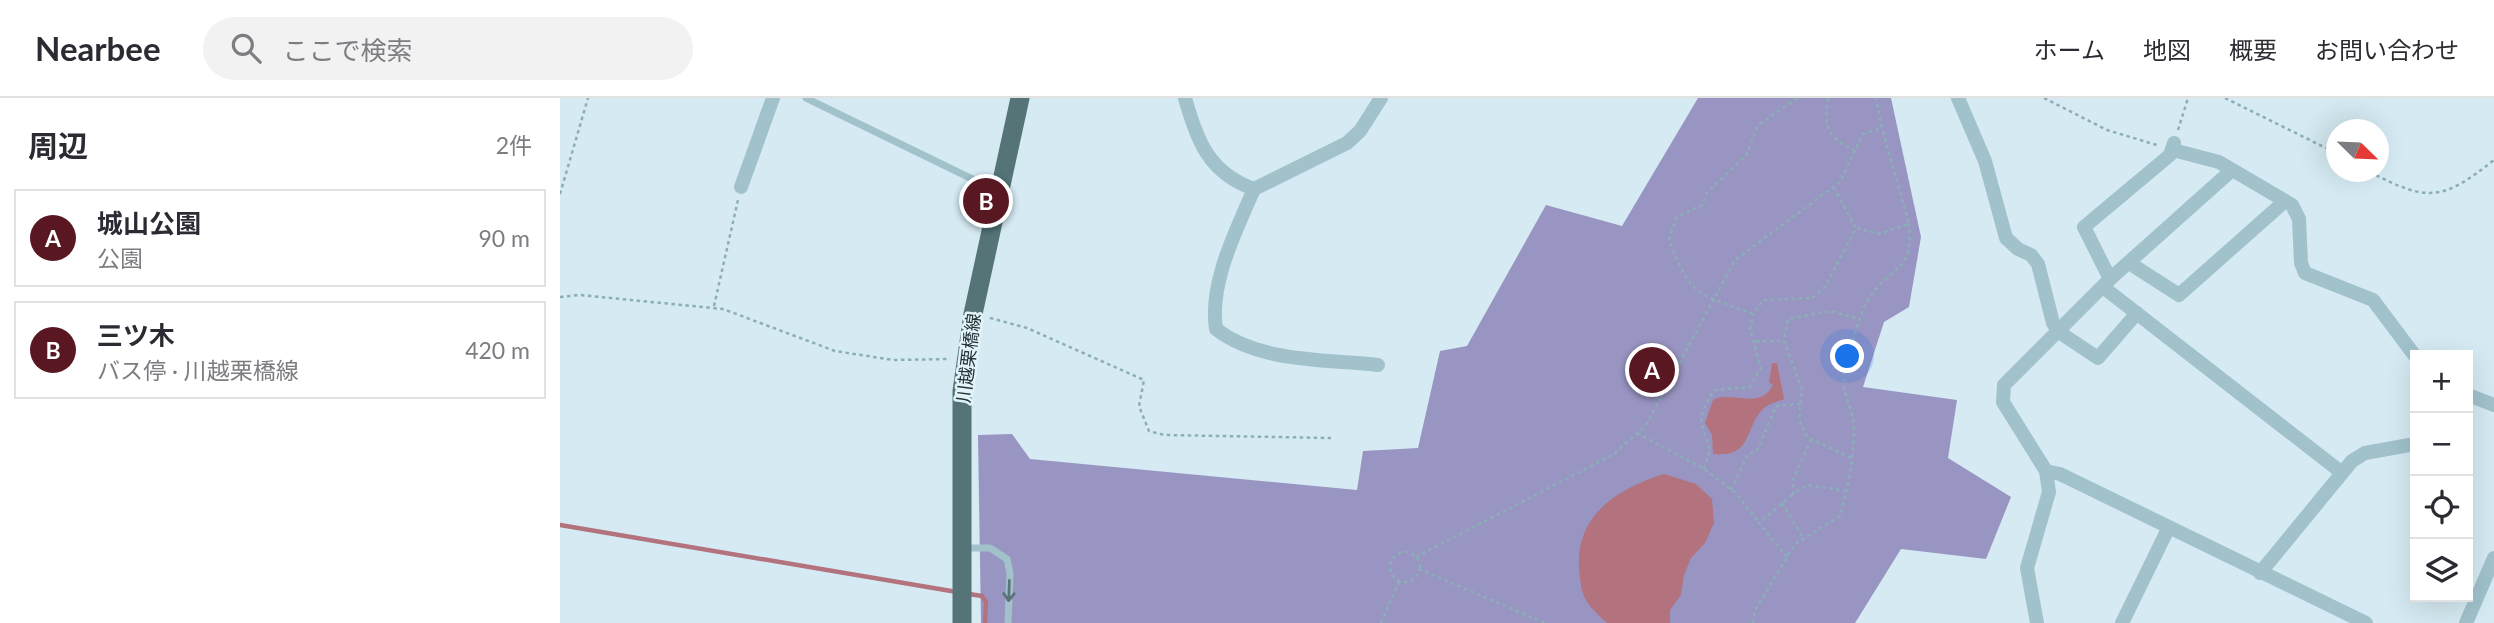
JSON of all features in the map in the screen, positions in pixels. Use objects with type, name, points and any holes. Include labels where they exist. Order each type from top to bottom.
[{"type":"main road","name":"川越栗橋線","points":[[962,623],[961,429],[966,359],[973,314],[1020,98]]},
{"type":"street","points":[[741,187],[773,98]]},
{"type":"street","points":[[1185,98],[1196,135],[1222,174],[1254,189]]},
{"type":"street","points":[[1378,365],[1289,358],[1228,338],[1216,329],[1213,313],[1221,276],[1254,189],[1347,142],[1360,131],[1381,98]]},
{"type":"street","points":[[1958,98],[1985,161],[2006,237],[2031,255],[2038,264],[2053,323],[2059,332],[2098,358],[2137,313]]},
{"type":"street","points":[[2340,472],[2137,313],[2107,283],[2084,228],[2174,147],[2219,162],[2295,209],[2299,219],[2301,263],[2305,273],[2373,300],[2410,350]]},
{"type":"street","points":[[2037,623],[2026,568],[2049,492],[2046,471],[2003,402],[2004,385],[2107,283],[2232,170]]},
{"type":"street","points":[[2131,261],[2134,266],[2179,295],[2285,201]]},
{"type":"street","points":[[2473,397],[2494,405]]},
{"type":"street","points":[[2260,573],[2340,472],[2365,453],[2410,445]]},
{"type":"street","points":[[2046,471],[2060,474],[2168,529],[2366,623]]},
{"type":"street","points":[[2122,623],[2168,529]]},
{"type":"street","points":[[2466,623],[2494,558]]},
{"type":"lane","points":[[806,98],[999,193]]},
{"type":"lane","points":[[961,548],[990,548],[1007,559],[1010,573],[1008,623]]},
{"type":"path","points":[[560,194],[588,98]]},
{"type":"path","points":[[1753,314],[1692,288],[1681,274],[1669,239],[1677,217],[1702,205],[1707,193],[1747,154],[1758,125],[1797,98]]},
{"type":"path","points":[[1828,98],[1825,121],[1835,140],[1855,151]]},
{"type":"path","points":[[1753,623],[1755,610],[1795,544],[1840,516],[1847,491],[1854,428],[1843,393],[1846,366],[1869,300],[1903,264],[1911,248],[1909,224],[1876,98]]},
{"type":"path","points":[[2044,98],[2107,130],[2174,147],[2188,98]]},
{"type":"path","points":[[2225,98],[2326,148]]},
{"type":"path","points":[[1416,556],[1419,569],[1410,581],[1399,580],[1391,572],[1391,561],[1406,552],[1416,556],[1614,454],[1646,425],[1735,260],[1833,187],[1863,134],[1882,128]]},
{"type":"path","points":[[2389,182],[2401,188],[2422,192],[2458,188],[2494,160]]},
{"type":"path","points":[[714,307],[741,187]]},
{"type":"path","points":[[1833,187],[1856,228],[1879,234],[1909,224]]},
{"type":"path","points":[[1704,469],[1710,450],[1700,427],[1701,412],[1714,390],[1751,387],[1762,368],[1749,329],[1753,314],[1763,300],[1812,299],[1825,287],[1856,228]]},
{"type":"path","points":[[560,297],[580,295],[714,307],[835,351],[893,360],[966,359]]},
{"type":"path","points":[[1851,458],[1811,439],[1799,420],[1802,389],[1784,341],[1788,319],[1831,311],[1861,320]]},
{"type":"path","points":[[973,314],[1027,328],[1144,380],[1139,406],[1149,431],[1164,435],[1331,438]]},
{"type":"path","points":[[1755,341],[1784,341]]},
{"type":"path","points":[[1731,490],[1748,454],[1757,451],[1776,406],[1801,404]]},
{"type":"path","points":[[1637,433],[1704,469],[1731,490],[1787,557]]},
{"type":"path","points":[[1793,495],[1793,480],[1811,439]]},
{"type":"path","points":[[1759,523],[1807,485],[1847,491]]},
{"type":"path","points":[[1782,503],[1804,539]]},
{"type":"path","points":[[1419,569],[1545,623]]},
{"type":"path","points":[[1381,623],[1399,580]]},
{"type":"shaded area","points":[[1698,98],[1891,98],[1921,237],[1909,307],[1884,322],[1863,387],[1957,400],[1948,458],[2011,497],[1986,559],[1901,549],[1855,623],[981,623],[978,435],[1012,434],[1030,459],[1357,490],[1363,451],[1418,448],[1440,351],[1467,346],[1546,205],[1622,226]]},
{"type":"shaded area","points":[[1772,363],[1777,363],[1784,399],[1763,409],[1741,447],[1726,454],[1713,454],[1712,435],[1705,423],[1713,400],[1761,397],[1773,385],[1769,382]]},
{"type":"shaded area","points":[[1664,474],[1696,484],[1712,499],[1714,523],[1705,543],[1691,558],[1684,575],[1681,595],[1670,610],[1670,623],[1607,623],[1593,610],[1581,585],[1580,548],[1585,532],[1593,518],[1617,496],[1631,487]]},
{"type":"waterway","points":[[560,525],[957,592]]},
{"type":"waterway","points":[[969,594],[982,596],[986,602],[985,623]]},
{"type":"place","name":"三ツ木","points":[[986,201]]},
{"type":"place","name":"城山公園","points":[[1652,370]]}]
